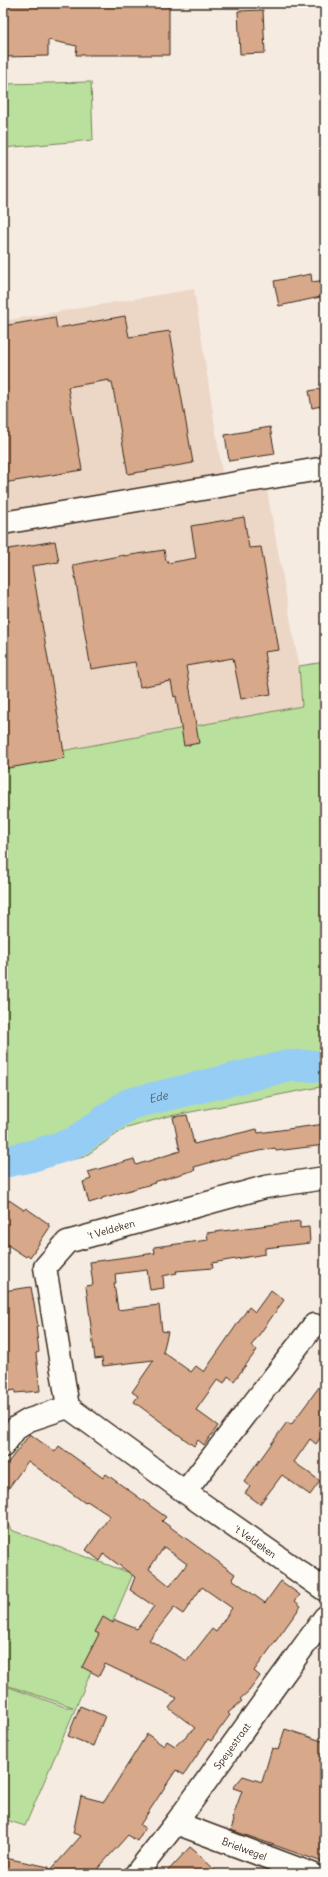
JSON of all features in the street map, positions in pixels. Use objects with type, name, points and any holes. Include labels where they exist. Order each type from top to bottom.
[{"type":"street","points":[[3,523],[325,468]]},
{"type":"street","name":"'t Veldeken","points":[[325,1178],[265,1187],[66,1242],[45,1267],[68,1407],[185,1492],[325,1590]]},
{"type":"street","points":[[185,1492],[314,1325]]},
{"type":"street","points":[[3,1446],[17,1427],[28,1420],[68,1407]]},
{"type":"street","name":"Speyestraat","points":[[136,1874],[176,1823],[325,1617]]},
{"type":"street","name":"Brielwegel","points":[[176,1823],[312,1874]]},
{"type":"shaded area","points":[[194,289],[225,491],[266,485],[299,666],[302,706],[3,762],[3,321]]},
{"type":"green space","points":[[91,82],[93,140],[3,148],[3,84]]},
{"type":"green space","points":[[325,662],[325,1086],[165,1117],[124,1129],[84,1157],[3,1175],[3,762],[302,706],[299,666]]},
{"type":"green space","points":[[3,1516],[11,1530],[133,1574],[25,1826],[3,1819],[3,1685],[65,1707],[73,1707],[3,1684]]},
{"type":"building","points":[[3,3],[169,3],[169,55],[76,55],[77,46],[48,40],[48,56],[3,57]]},
{"type":"building","points":[[263,10],[265,53],[240,54],[238,11]]},
{"type":"building","points":[[311,274],[312,282],[325,280],[325,296],[279,306],[274,281]]},
{"type":"building","points":[[125,316],[129,337],[170,331],[193,463],[128,474],[112,382],[109,382],[109,380],[68,387],[82,470],[3,483],[3,326],[55,317],[57,328]]},
{"type":"building","points":[[325,388],[325,405],[312,408],[309,391]]},
{"type":"building","points":[[270,427],[275,454],[229,461],[225,435]]},
{"type":"building","points":[[244,517],[249,548],[261,547],[279,650],[264,652],[271,694],[241,699],[233,658],[186,666],[199,743],[184,746],[176,696],[174,697],[171,681],[140,687],[135,662],[91,669],[73,565],[124,555],[164,550],[166,561],[167,560],[168,563],[196,558],[191,526]]},
{"type":"building","points":[[55,541],[59,562],[32,566],[65,758],[3,769],[3,550]]},
{"type":"building","points":[[187,1115],[194,1144],[257,1129],[258,1133],[325,1124],[325,1145],[276,1151],[275,1148],[234,1156],[194,1167],[195,1170],[89,1203],[83,1182],[91,1179],[88,1172],[134,1159],[136,1165],[180,1151],[173,1117]]},
{"type":"building","points":[[9,1200],[24,1210],[26,1208],[49,1224],[48,1226],[50,1227],[30,1257],[28,1255],[26,1257],[3,1242],[3,1209]]},
{"type":"building","points":[[300,1221],[300,1228],[309,1227],[310,1243],[265,1248],[265,1254],[212,1263],[213,1268],[176,1271],[177,1273],[163,1276],[164,1288],[150,1290],[147,1270],[115,1274],[116,1283],[114,1283],[118,1310],[159,1305],[162,1331],[168,1332],[163,1352],[191,1372],[196,1366],[204,1372],[249,1307],[255,1312],[271,1290],[284,1300],[251,1346],[257,1350],[234,1381],[228,1376],[224,1383],[218,1379],[196,1410],[218,1426],[204,1445],[198,1440],[194,1446],[134,1402],[138,1396],[132,1392],[154,1360],[103,1366],[102,1358],[95,1359],[86,1286],[93,1285],[90,1262],[155,1253],[154,1247],[208,1240],[207,1233]]},
{"type":"building","points":[[31,1287],[38,1326],[36,1326],[39,1352],[36,1353],[40,1391],[15,1393],[15,1390],[3,1392],[3,1291]]},
{"type":"building","points":[[325,1379],[325,1431],[316,1444],[310,1439],[294,1462],[320,1481],[310,1495],[282,1475],[260,1504],[245,1493],[250,1487],[244,1482],[287,1422],[291,1425]]},
{"type":"building","points":[[30,1434],[55,1452],[59,1446],[103,1478],[106,1474],[166,1517],[162,1521],[235,1574],[232,1579],[265,1603],[281,1581],[300,1595],[295,1601],[301,1606],[254,1671],[260,1676],[249,1691],[240,1699],[242,1701],[228,1713],[230,1715],[211,1741],[208,1739],[184,1775],[176,1770],[140,1825],[145,1828],[137,1841],[128,1835],[93,1874],[3,1874],[3,1867],[5,1858],[49,1867],[48,1873],[81,1836],[73,1833],[81,1796],[104,1802],[147,1734],[164,1746],[167,1741],[175,1746],[195,1728],[169,1708],[177,1698],[105,1664],[99,1676],[82,1667],[99,1634],[95,1632],[103,1617],[113,1623],[115,1620],[137,1629],[154,1606],[130,1590],[135,1577],[104,1554],[100,1561],[86,1550],[110,1516],[87,1501],[85,1503],[28,1461],[3,1496],[3,1469]],"holes":[[[164,1547],[187,1564],[170,1586],[149,1569]],[[202,1587],[232,1608],[216,1632],[212,1629],[187,1661],[149,1640],[174,1608],[183,1614]]]},
{"type":"building","points":[[80,1706],[105,1716],[93,1746],[68,1736]]},
{"type":"building","points":[[285,1729],[325,1742],[325,1863],[231,1830],[234,1820],[232,1819],[242,1791],[233,1788],[243,1776],[262,1782],[272,1748],[278,1750]]},
{"type":"building","points":[[190,1847],[196,1852],[219,1874],[165,1874]]},
{"type":"waterway","name":"Ede","points":[[3,1162],[32,1156],[74,1143],[129,1104],[288,1066],[325,1066]]}]
